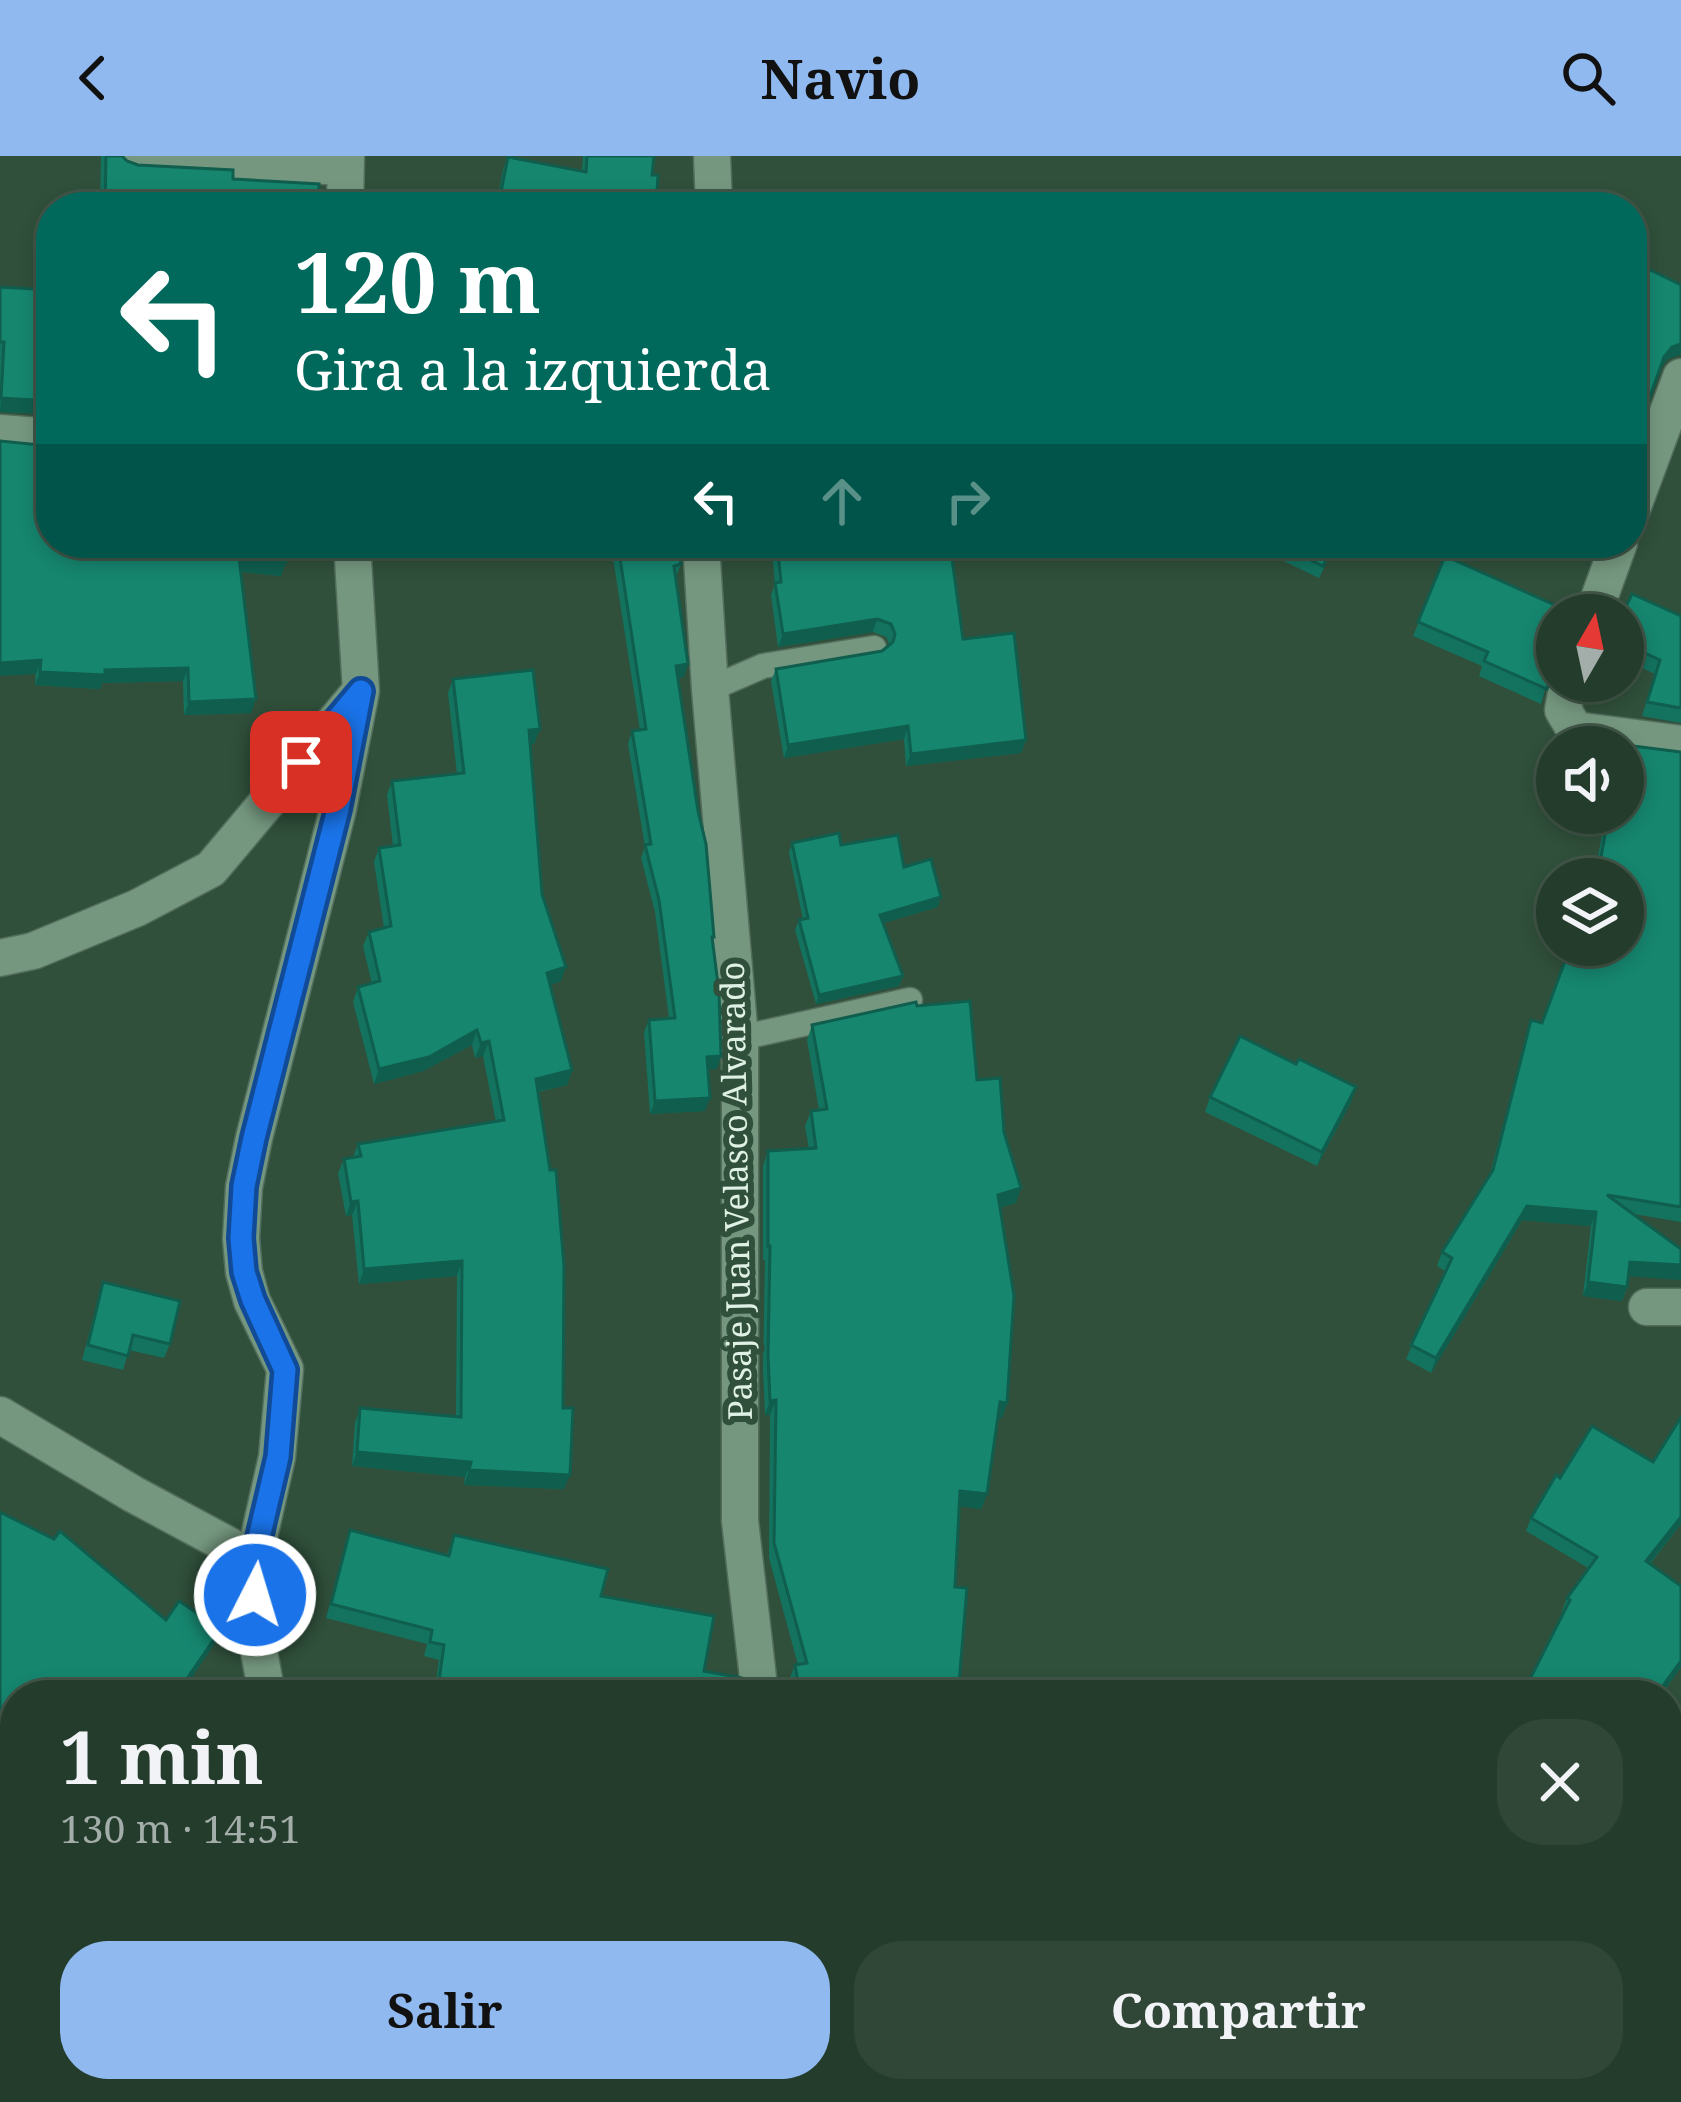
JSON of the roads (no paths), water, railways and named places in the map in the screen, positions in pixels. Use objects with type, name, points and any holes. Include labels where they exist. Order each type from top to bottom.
[{"type":"street","points":[[135,156],[346,162],[345,192]]},
{"type":"street","points":[[712,156],[713,192]]},
{"type":"street","points":[[1647,469],[1681,377]]},
{"type":"street","points":[[0,433],[36,436]]},
{"type":"street","points":[[264,1680],[255,1630],[254,1559],[278,1457],[285,1370],[244,1272],[244,1186],[338,809],[361,691],[354,558]]},
{"type":"street","name":"Pasaje Juan Velasco Alvarado","points":[[702,558],[740,1038],[740,1520],[758,1680]]},
{"type":"street","points":[[1600,594],[1613,558]]},
{"type":"street","points":[[0,958],[33,951],[137,908],[212,869],[361,691]]},
{"type":"street","points":[[1564,702],[1563,710],[1575,730],[1681,744]]},
{"type":"street","points":[[0,1415],[254,1559]]},
{"type":"lane","points":[[710,689],[763,666],[874,648]]},
{"type":"lane","points":[[740,1038],[910,1000]]}]
